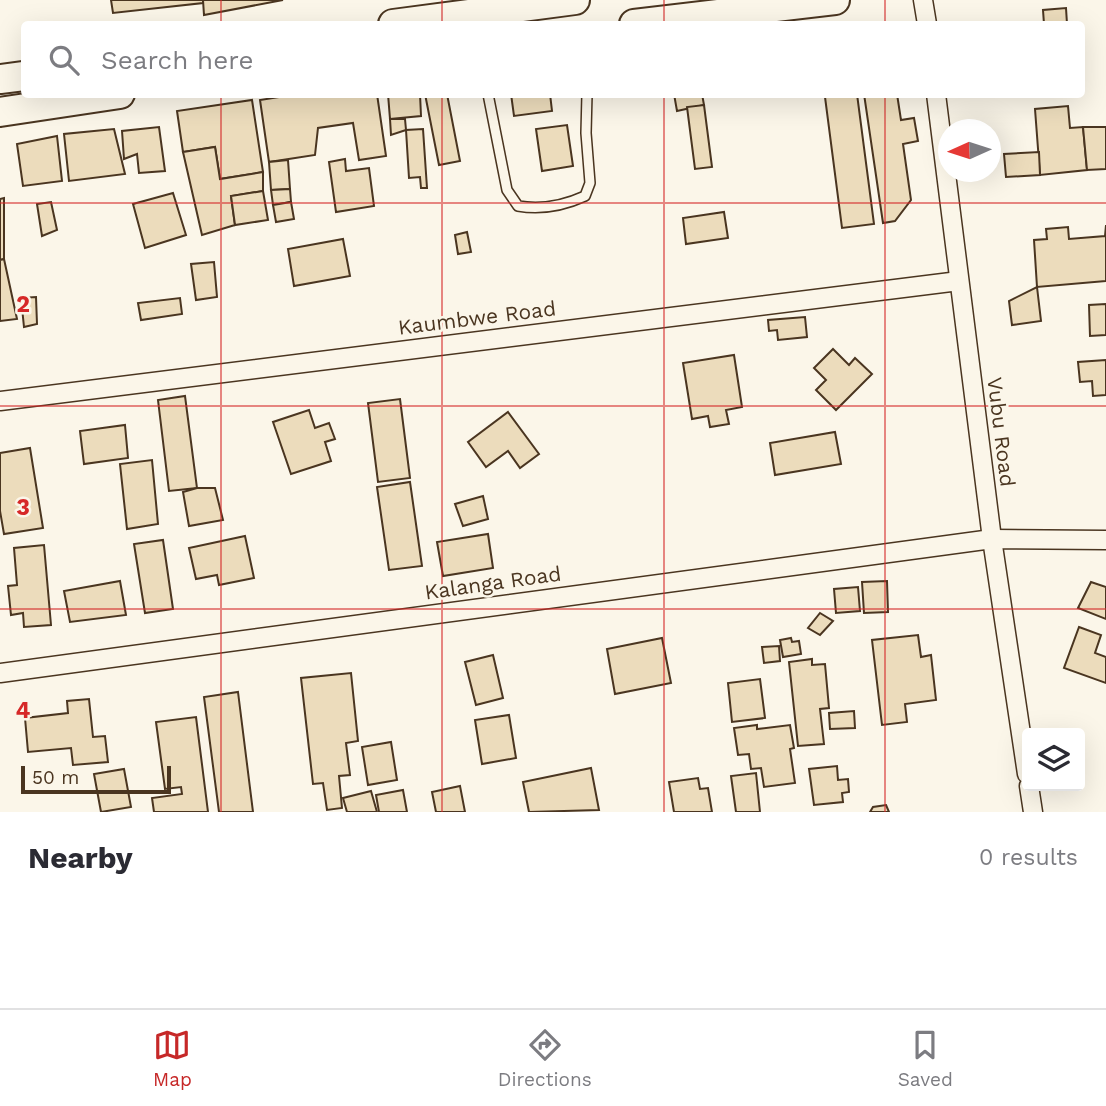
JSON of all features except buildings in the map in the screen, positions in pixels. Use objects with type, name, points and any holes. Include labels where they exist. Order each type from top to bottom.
[{"type":"main road","points":[[416,21],[575,0]]},
{"type":"main road","points":[[659,21],[835,0]]},
{"type":"main road","points":[[0,79],[21,76]]},
{"type":"main road","points":[[0,112],[93,98]]},
{"type":"street","points":[[923,0],[926,21]]},
{"type":"street","name":"Vubu Road","points":[[937,98],[992,539],[1022,740]]},
{"type":"street","name":"Kaumbwe Road","points":[[0,401],[960,281]]},
{"type":"street","name":"Kalanga Road","points":[[0,673],[992,539],[1106,540]]},
{"type":"street","points":[[1030,791],[1033,812]]},
{"type":"lane","points":[[489,98],[507,190],[518,206],[534,208],[569,204],[584,196],[590,183],[586,133],[587,98]]}]
